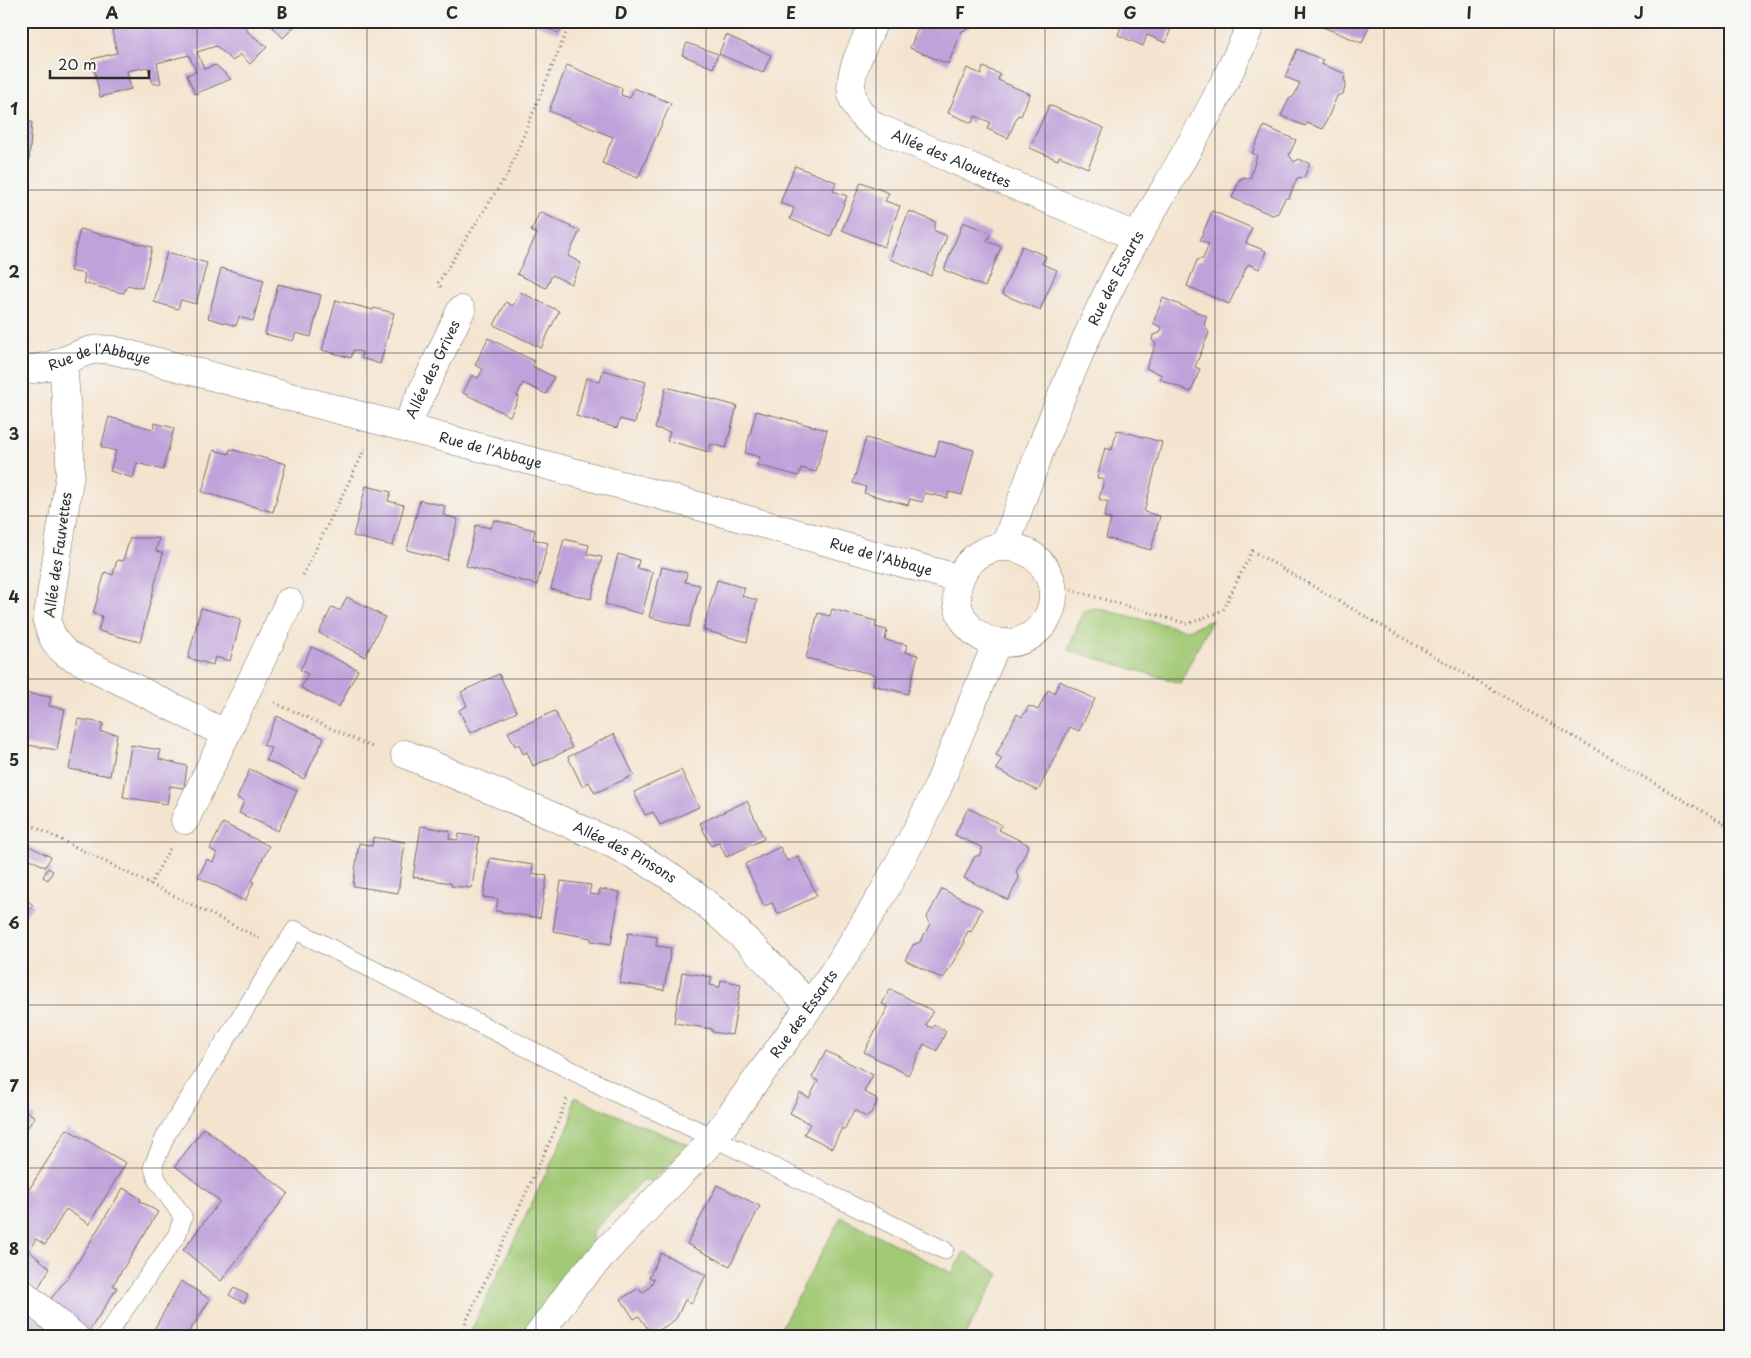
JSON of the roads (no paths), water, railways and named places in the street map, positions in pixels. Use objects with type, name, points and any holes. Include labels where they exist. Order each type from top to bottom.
[{"type":"street","name":"Allée des Alouettes","points":[[874,21],[854,70],[851,85],[851,97],[864,119],[876,127],[1137,237]]},
{"type":"street","name":"Rue des Essarts","points":[[1005,546],[1062,394],[1101,307],[1137,237],[1221,89],[1252,21]]},
{"type":"street","name":"Allée des Grives","points":[[405,428],[461,310]]},
{"type":"street","name":"Rue de l'Abbaye","points":[[21,371],[48,366],[86,350],[113,350],[659,494],[960,579]]},
{"type":"street","name":"Allée des Fauvettes","points":[[63,361],[70,474],[47,621],[50,635],[67,654],[226,734]]},
{"type":"street","points":[[1005,546],[1021,549],[1036,557],[1046,569],[1054,592],[1049,615],[1040,628],[1020,640],[1005,643],[984,638],[978,634],[964,619],[957,592],[960,579],[967,566],[977,556],[991,549],[1005,546]]},
{"type":"street","points":[[186,820],[289,602]]},
{"type":"street","name":"Rue des Essarts","points":[[537,1337],[558,1305],[594,1263],[714,1138],[810,1006],[882,896],[900,865],[938,787],[997,642]]},
{"type":"street","name":"Allée des Pinsons","points":[[405,754],[491,789],[605,840],[631,853],[670,877],[737,932],[810,1006]]},
{"type":"street","points":[[21,1292],[74,1337]]},
{"type":"lane","points":[[105,1337],[177,1235],[183,1218],[157,1180],[153,1166],[166,1134],[295,930],[614,1092],[714,1138],[944,1250]]}]
